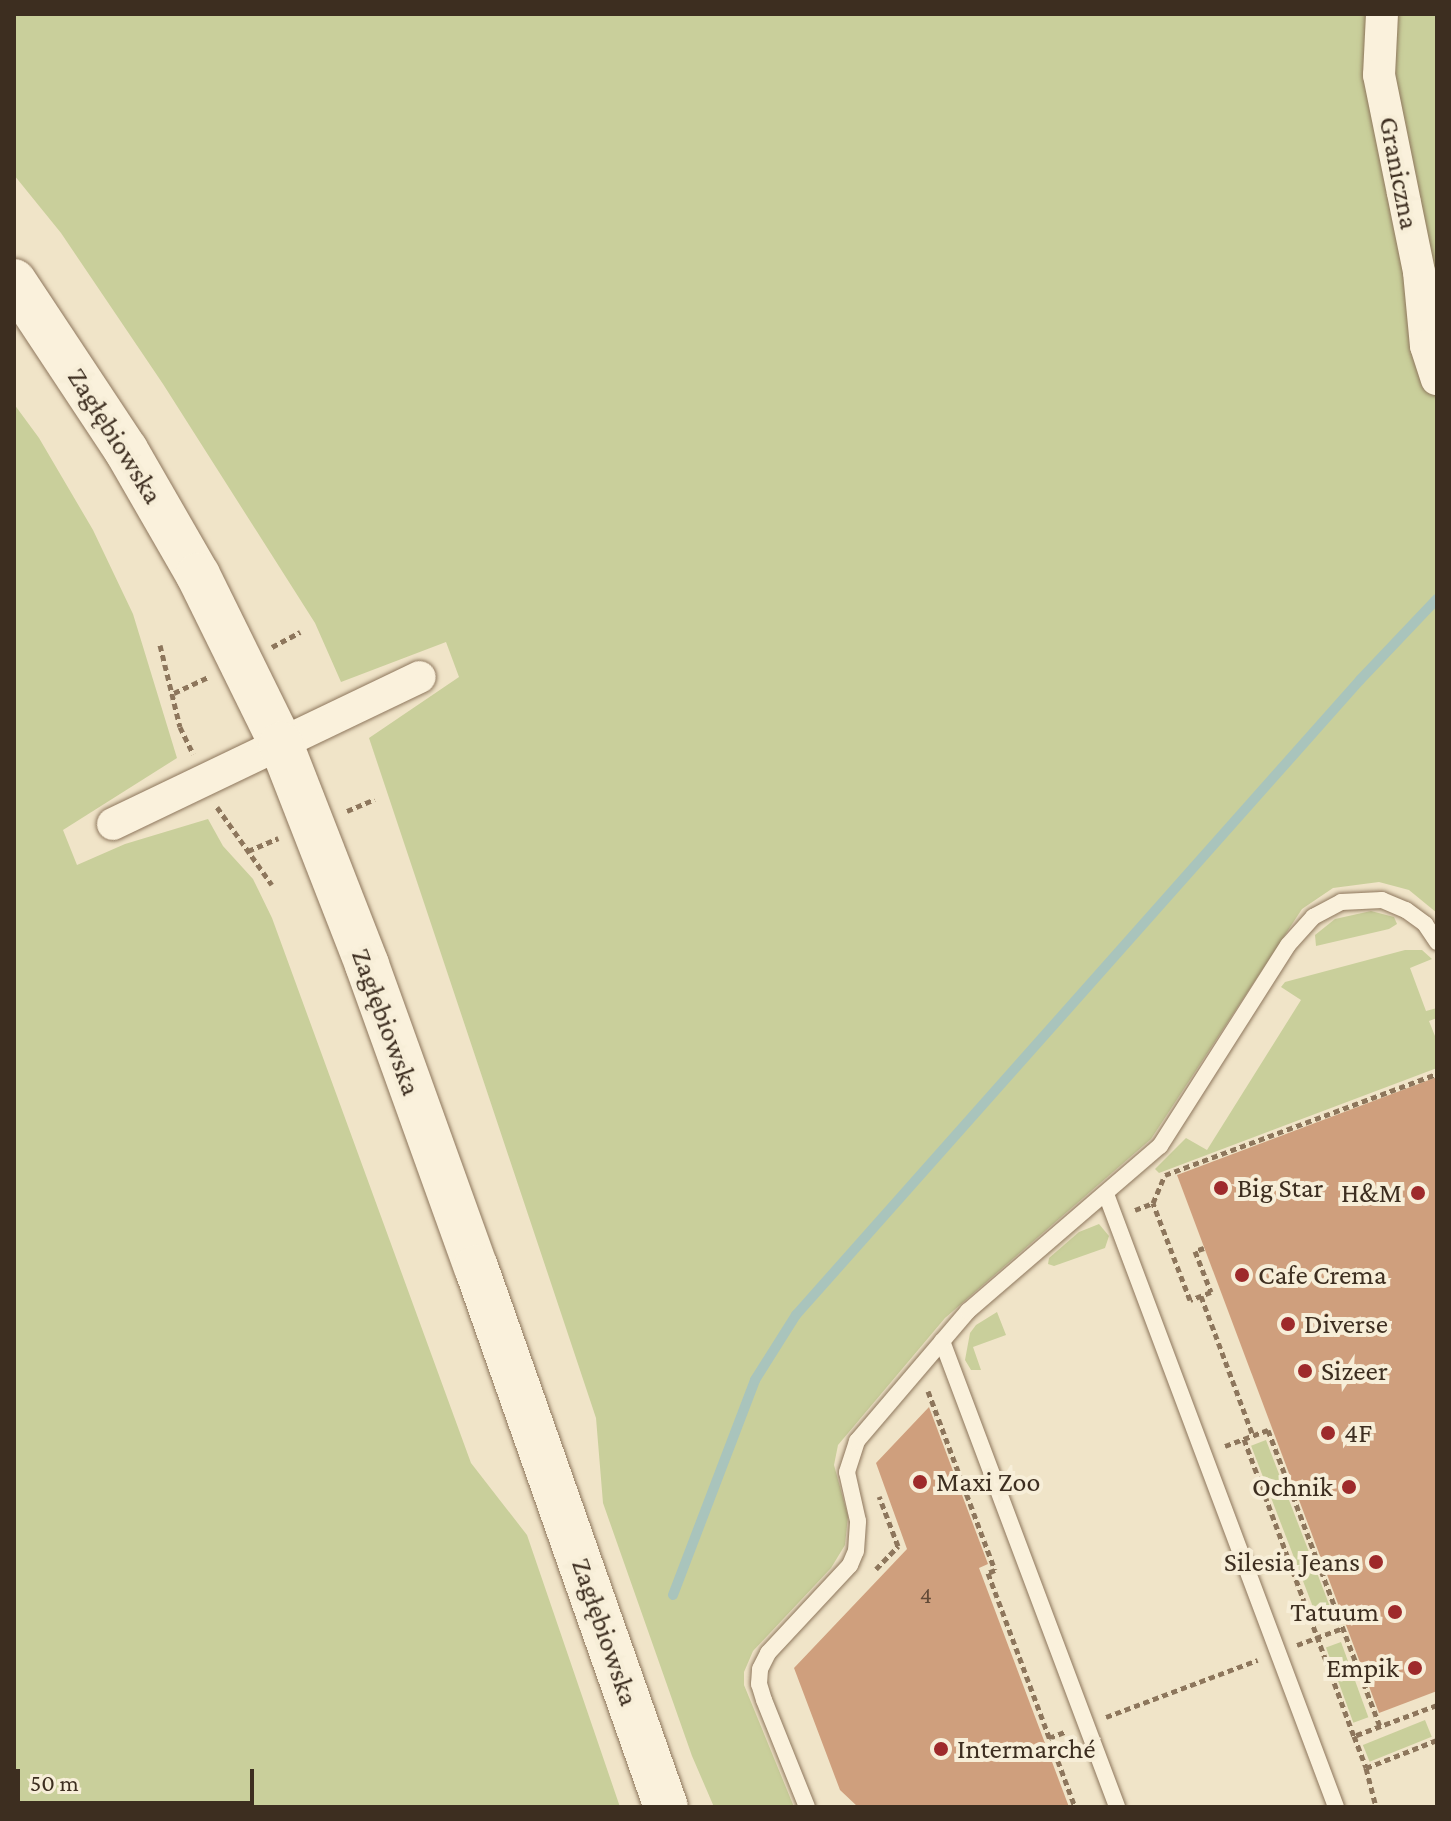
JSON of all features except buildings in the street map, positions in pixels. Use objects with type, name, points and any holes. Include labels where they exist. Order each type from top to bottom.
[{"type":"main road","name":"Zagłębiowska","points":[[14,281],[126,450],[198,575],[281,744],[367,965],[666,1807]]},
{"type":"street","name":"Graniczna","points":[[1382,14],[1379,75],[1419,272],[1426,346],[1437,379]]},
{"type":"street","points":[[113,824],[420,677]]},
{"type":"lane","points":[[807,1807],[764,1700],[759,1684],[760,1669],[768,1653],[850,1565],[859,1536],[849,1488],[849,1458],[857,1441],[968,1311],[1160,1146],[1288,945],[1313,917],[1341,902],[1382,900],[1406,910],[1425,924],[1437,942]]},
{"type":"lane","points":[[1106,1194],[1336,1807]]},
{"type":"lane","points":[[942,1341],[1117,1807]]},
{"type":"path","points":[[1204,1248],[1195,1251],[1211,1292],[1190,1300],[1153,1203],[1165,1175],[1437,1074]]},
{"type":"path","points":[[1201,1296],[1253,1436]]},
{"type":"path","points":[[950,1362],[928,1388],[995,1570],[988,1573],[1075,1807]]},
{"type":"path","points":[[1204,1454],[1268,1430],[1380,1727]]},
{"type":"path","points":[[1244,1439],[1366,1768],[1376,1807]]},
{"type":"path","points":[[1049,1738],[1343,1628]]},
{"type":"path","points":[[1354,1736],[1437,1705]]},
{"type":"path","points":[[1366,1768],[1437,1740]]},
{"type":"green space","points":[[14,14],[1437,14],[1437,913],[1409,890],[1379,882],[1333,888],[1302,909],[1151,1139],[945,1318],[838,1445],[834,1465],[848,1516],[845,1545],[831,1568],[753,1651],[744,1672],[744,1685],[794,1807],[714,1807],[692,1756],[603,1503],[596,1418],[369,738],[459,677],[446,642],[341,682],[315,623],[163,384],[61,233],[14,175]]},
{"type":"green space","points":[[14,404],[39,438],[93,530],[133,614],[177,758],[63,830],[77,865],[125,844],[208,819],[223,846],[253,879],[272,918],[471,1463],[527,1535],[620,1807],[14,1807]]},
{"type":"green space","points":[[1371,911],[1394,917],[1397,924],[1389,929],[1316,946],[1315,935],[1335,919]]},
{"type":"green space","points":[[1405,950],[1422,950],[1432,959],[1410,968],[1426,1011],[1437,1008],[1437,1018],[1429,1021],[1437,1041],[1437,1068],[1159,1173],[1155,1169],[1186,1138],[1207,1150],[1301,1000],[1281,987],[1285,982]]},
{"type":"green space","points":[[1099,1224],[1109,1236],[1105,1248],[1054,1266],[1048,1264],[1049,1258],[1079,1232]]},
{"type":"green space","points":[[997,1312],[1006,1335],[973,1347],[981,1370],[971,1370],[965,1360],[970,1333],[976,1325]]},
{"type":"green space","points":[[1266,1440],[1334,1618],[1320,1624],[1251,1446]]},
{"type":"green space","points":[[1341,1642],[1368,1717],[1353,1723],[1326,1647]]},
{"type":"green space","points":[[1425,1720],[1432,1737],[1370,1762],[1363,1745]]},
{"type":"waterway","points":[[673,1595],[755,1380],[796,1315],[1360,680],[1437,599]]},
{"type":"place","name":"Big Star","points":[[1221,1188]]},
{"type":"place","name":"H&M","points":[[1418,1193]]},
{"type":"place","name":"Cafe Crema","points":[[1242,1275]]},
{"type":"place","name":"Diverse","points":[[1288,1324]]},
{"type":"place","name":"Sizeer","points":[[1305,1371]]},
{"type":"place","name":"4F","points":[[1328,1433]]},
{"type":"place","name":"Maxi Zoo","points":[[920,1482]]},
{"type":"place","name":"Ochnik","points":[[1349,1487]]},
{"type":"place","name":"Silesia Jeans","points":[[1376,1562]]},
{"type":"place","name":"Tatuum","points":[[1395,1612]]},
{"type":"place","name":"Empik","points":[[1415,1668]]},
{"type":"place","name":"Intermarché","points":[[941,1749]]}]
